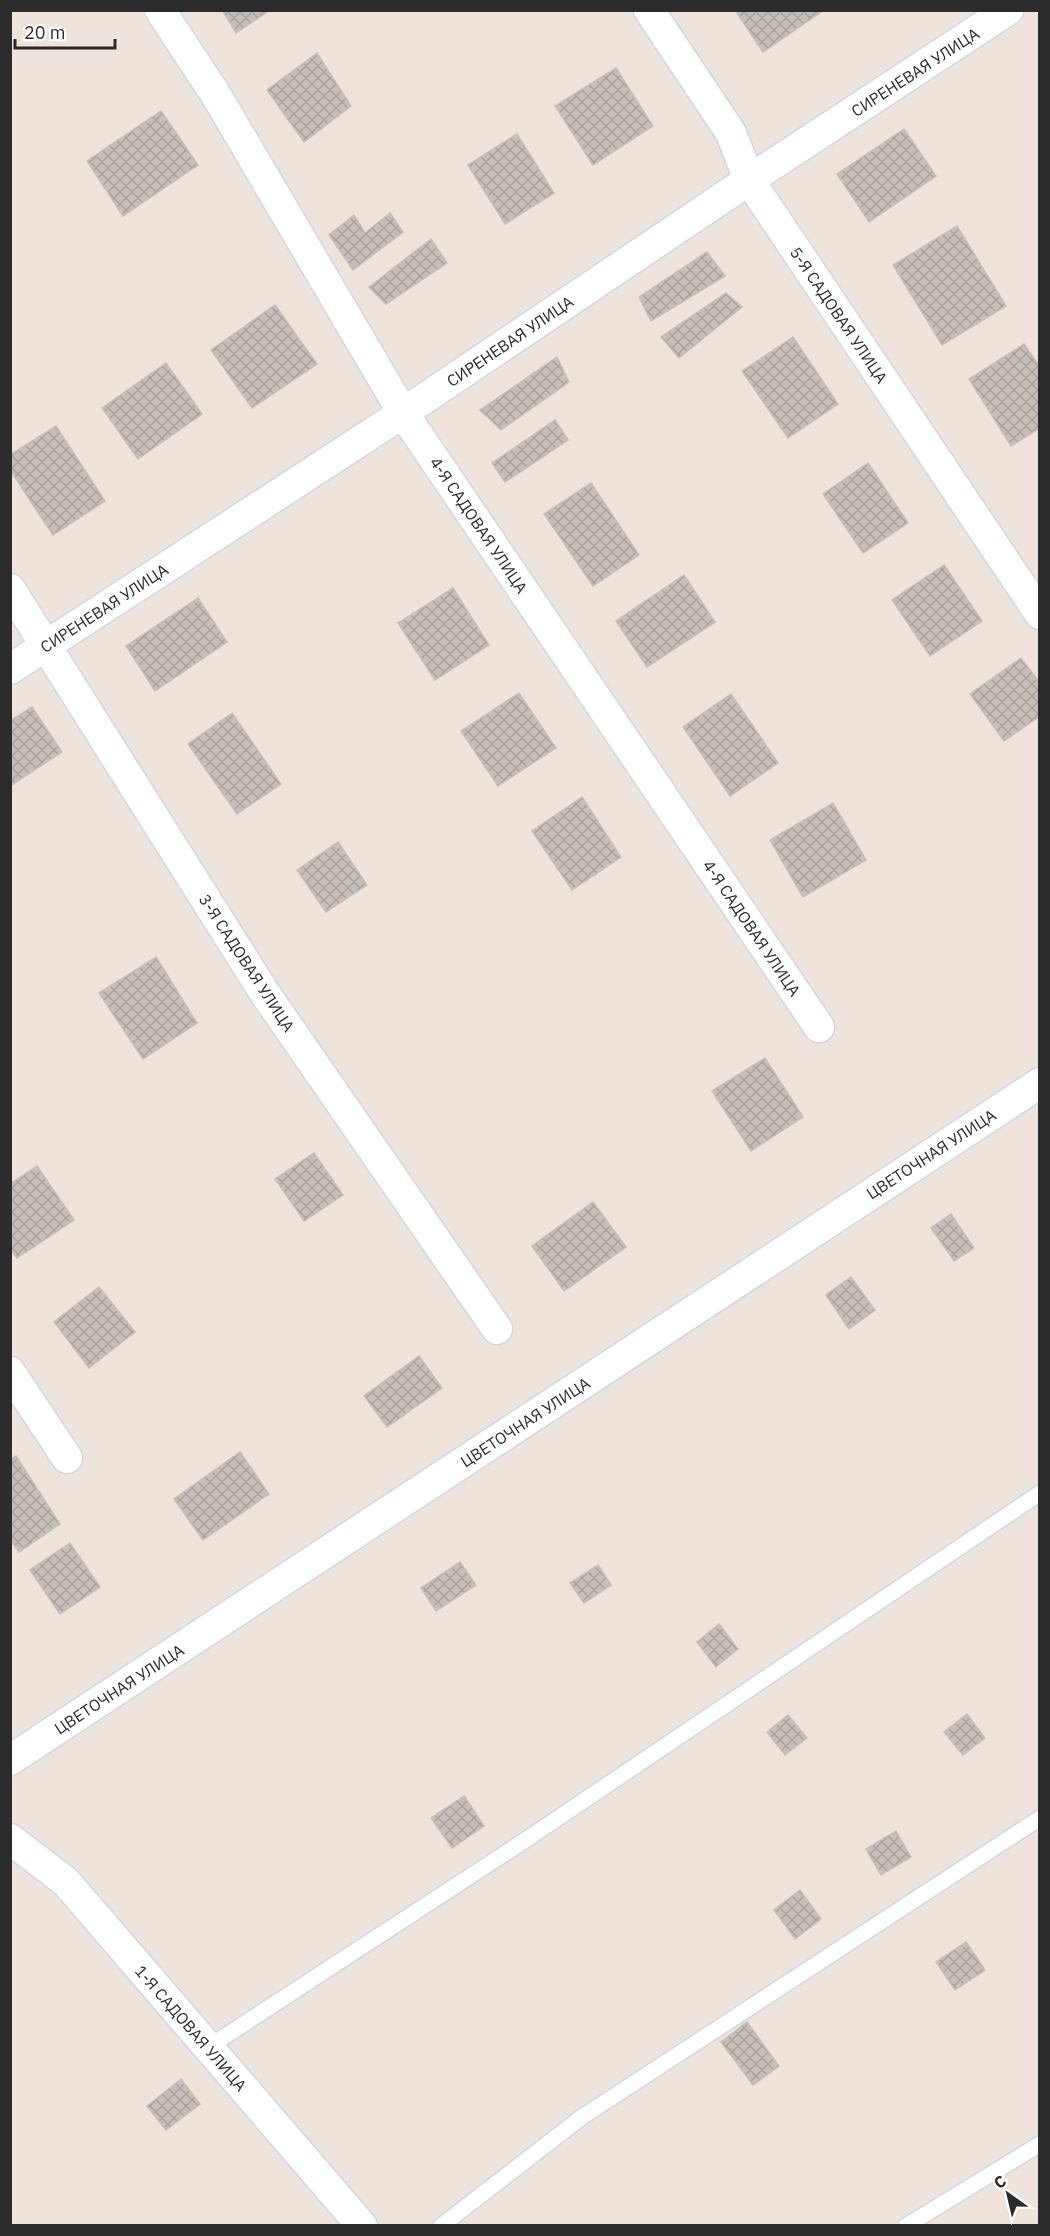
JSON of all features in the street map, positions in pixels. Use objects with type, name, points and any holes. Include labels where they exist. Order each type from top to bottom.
[{"type":"street","name":"4-Я САДОВАЯ УЛИЦА","points":[[160,10],[216,95],[403,412],[819,1027]]},
{"type":"street","name":"5-Я САДОВАЯ УЛИЦА","points":[[649,10],[730,133],[749,180],[1040,614]]},
{"type":"street","name":"СИРЕНЕВАЯ УЛИЦА","points":[[10,669],[403,412],[1008,10]]},
{"type":"street","name":"3-Я САДОВАЯ УЛИЦА","points":[[10,589],[264,992],[497,1329]]},
{"type":"street","name":"ЦВЕТОЧНАЯ УЛИЦА","points":[[10,1760],[1040,1083]]},
{"type":"street","points":[[10,1372],[67,1458]]},
{"type":"street","name":"1-Я САДОВАЯ УЛИЦА","points":[[10,1839],[66,1882],[362,2226]]},
{"type":"lane","points":[[207,2048],[514,1847],[1040,1493]]},
{"type":"lane","points":[[441,2226],[582,2117],[1040,1818]]},
{"type":"lane","points":[[906,2226],[1040,2144]]},
{"type":"building","points":[[222,10],[270,10],[236,33]]},
{"type":"building","points":[[735,10],[824,10],[763,52]]},
{"type":"building","points":[[317,53],[351,106],[304,142],[267,90]]},
{"type":"building","points":[[616,68],[653,126],[593,165],[555,106]]},
{"type":"building","points":[[161,111],[198,165],[123,216],[87,161]]},
{"type":"building","points":[[904,129],[936,176],[869,222],[837,174]]},
{"type":"building","points":[[517,134],[554,193],[505,224],[468,165]]},
{"type":"building","points":[[390,213],[403,232],[353,270],[329,235],[354,215],[365,233]]},
{"type":"building","points":[[957,226],[1006,306],[942,345],[893,265]]},
{"type":"building","points":[[431,239],[447,263],[386,304],[369,287]]},
{"type":"building","points":[[707,252],[725,276],[651,321],[639,297]]},
{"type":"building","points":[[726,293],[742,307],[679,358],[661,337]]},
{"type":"building","points":[[275,305],[317,364],[252,408],[211,350]]},
{"type":"building","points":[[793,337],[838,404],[788,438],[742,371]]},
{"type":"building","points":[[1024,344],[1040,367],[1040,428],[1011,446],[969,379]]},
{"type":"building","points":[[557,357],[569,382],[501,430],[480,410]]},
{"type":"building","points":[[166,363],[202,414],[138,459],[102,408]]},
{"type":"building","points":[[555,420],[568,440],[505,482],[492,463]]},
{"type":"building","points":[[56,426],[105,501],[53,535],[10,470],[10,455]]},
{"type":"building","points":[[868,463],[908,523],[863,553],[823,494]]},
{"type":"building","points":[[591,483],[639,555],[593,586],[544,514]]},
{"type":"building","points":[[944,565],[982,621],[930,656],[892,600]]},
{"type":"building","points":[[684,575],[715,622],[647,667],[616,621]]},
{"type":"building","points":[[453,588],[489,645],[435,680],[398,623]]},
{"type":"building","points":[[198,598],[227,642],[155,691],[126,646]]},
{"type":"building","points":[[1021,658],[1040,683],[1040,716],[1004,741],[970,694]]},
{"type":"building","points":[[519,693],[556,748],[498,786],[461,731]]},
{"type":"building","points":[[731,694],[778,763],[730,796],[683,727]]},
{"type":"building","points":[[32,707],[62,752],[10,786],[10,721]]},
{"type":"building","points":[[232,713],[281,784],[237,814],[188,744]]},
{"type":"building","points":[[582,797],[621,857],[572,890],[532,831]]},
{"type":"building","points":[[833,803],[866,860],[803,897],[770,840]]},
{"type":"building","points":[[338,842],[367,885],[326,912],[297,870]]},
{"type":"building","points":[[156,957],[197,1023],[143,1059],[99,993]]},
{"type":"building","points":[[765,1058],[803,1117],[751,1151],[712,1091]]},
{"type":"building","points":[[314,1153],[343,1195],[304,1221],[275,1179]]},
{"type":"building","points":[[37,1166],[74,1220],[17,1258],[10,1249],[10,1184]]},
{"type":"building","points":[[593,1202],[626,1247],[564,1291],[532,1246]]},
{"type":"building","points":[[951,1214],[974,1248],[954,1261],[931,1228]]},
{"type":"building","points":[[851,1277],[875,1310],[849,1329],[826,1295]]},
{"type":"building","points":[[99,1287],[135,1332],[89,1368],[54,1322]]},
{"type":"building","points":[[419,1356],[442,1388],[387,1427],[364,1396]]},
{"type":"building","points":[[240,1452],[269,1494],[203,1540],[174,1499]]},
{"type":"building","points":[[16,1456],[60,1524],[19,1552],[10,1539],[10,1460]]},
{"type":"building","points":[[70,1543],[100,1587],[60,1614],[30,1570]]},
{"type":"building","points":[[460,1562],[476,1585],[436,1611],[421,1588]]},
{"type":"building","points":[[598,1565],[611,1585],[584,1603],[570,1583]]},
{"type":"building","points":[[719,1624],[738,1649],[716,1667],[697,1642]]},
{"type":"building","points":[[967,1714],[985,1738],[963,1755],[944,1732]]},
{"type":"building","points":[[788,1715],[807,1738],[785,1755],[767,1732]]},
{"type":"building","points":[[464,1796],[484,1826],[452,1848],[431,1818]]},
{"type":"building","points":[[896,1831],[911,1857],[881,1875],[866,1849]]},
{"type":"building","points":[[800,1890],[821,1919],[795,1939],[774,1910]]},
{"type":"building","points":[[966,1942],[985,1970],[955,1990],[936,1962]]},
{"type":"building","points":[[747,2022],[779,2066],[753,2085],[721,2042]]},
{"type":"building","points":[[181,2079],[200,2104],[166,2130],[147,2106]]}]
